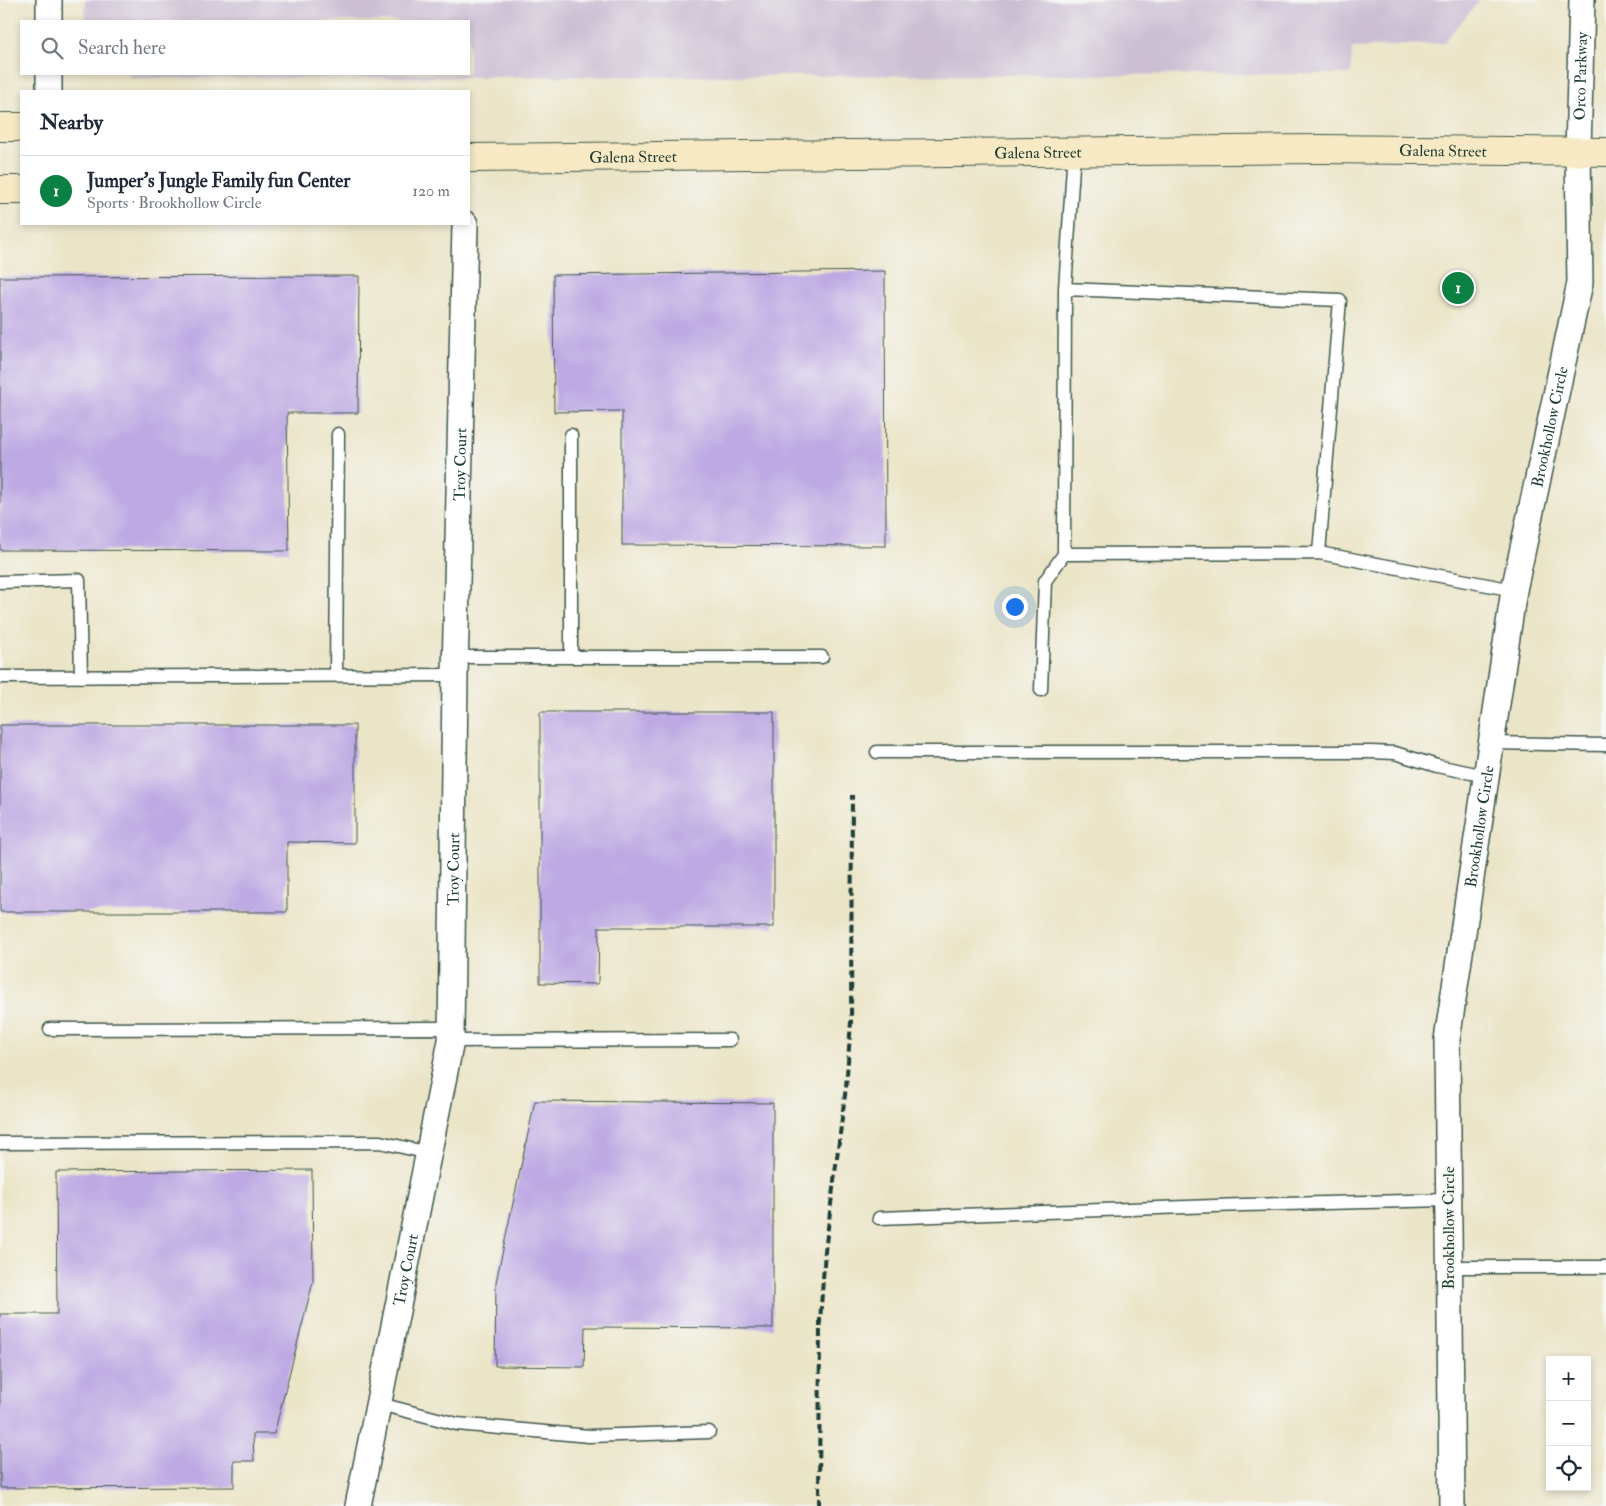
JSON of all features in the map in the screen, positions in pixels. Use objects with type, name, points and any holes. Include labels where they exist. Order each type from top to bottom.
[{"type":"street","points":[[49,0],[49,20]]},
{"type":"street","name":"Orco Parkway","points":[[1578,152],[1582,0]]},
{"type":"street","points":[[49,75],[49,90]]},
{"type":"street","points":[[0,127],[20,127]]},
{"type":"street","name":"Galena Street","points":[[470,158],[1330,149],[1606,152]]},
{"type":"street","name":"Brookhollow Circle","points":[[1452,1506],[1447,1040],[1514,590],[1580,283],[1578,152]]},
{"type":"street","points":[[0,190],[20,190]]},
{"type":"street","name":"Troy Court","points":[[358,1506],[380,1404],[450,1035],[455,666],[465,225]]},
{"type":"lane","points":[[1041,690],[1045,581],[1064,554],[1065,289],[1074,151]]},
{"type":"lane","points":[[1065,289],[1340,300],[1319,553]]},
{"type":"lane","points":[[336,676],[338,434]]},
{"type":"lane","points":[[570,657],[571,435]]},
{"type":"lane","points":[[1064,554],[1319,553],[1514,590]]},
{"type":"lane","points":[[0,582],[79,580],[81,677]]},
{"type":"lane","points":[[0,677],[336,676],[570,657],[822,657]]},
{"type":"lane","points":[[1491,743],[1606,745]]},
{"type":"lane","points":[[877,752],[1387,752],[1437,766],[1486,776]]},
{"type":"lane","points":[[50,1029],[730,1040]]},
{"type":"lane","points":[[0,1143],[380,1142],[428,1153]]},
{"type":"lane","points":[[879,1218],[1242,1205],[1448,1200]]},
{"type":"lane","points":[[1448,1267],[1606,1267]]},
{"type":"lane","points":[[380,1404],[457,1424],[542,1432],[589,1436],[709,1432]]},
{"type":"shaded area","points":[[85,0],[1480,0],[1443,43],[1352,48],[1351,74],[131,78],[128,75],[470,75],[470,20],[85,20]]},
{"type":"building","points":[[885,271],[886,546],[622,545],[622,411],[554,412],[553,275]]},
{"type":"building","points":[[359,276],[358,413],[287,413],[289,551],[0,550],[0,277]]},
{"type":"building","points":[[540,712],[774,712],[774,927],[599,927],[598,984],[540,983]]},
{"type":"building","points":[[0,725],[355,725],[355,843],[287,842],[287,912],[0,912]]},
{"type":"building","points":[[535,1101],[773,1103],[773,1328],[585,1327],[584,1367],[495,1366],[496,1282]]},
{"type":"building","points":[[312,1170],[313,1282],[274,1434],[253,1434],[254,1461],[234,1461],[234,1487],[0,1488],[0,1314],[57,1314],[56,1172]]},
{"type":"railway","points":[[819,1506],[820,1321],[825,1251],[846,1087],[851,1022],[852,795]]},
{"type":"place","name":"Jumper's Jungle Family fun Center","points":[[1458,288]]}]
